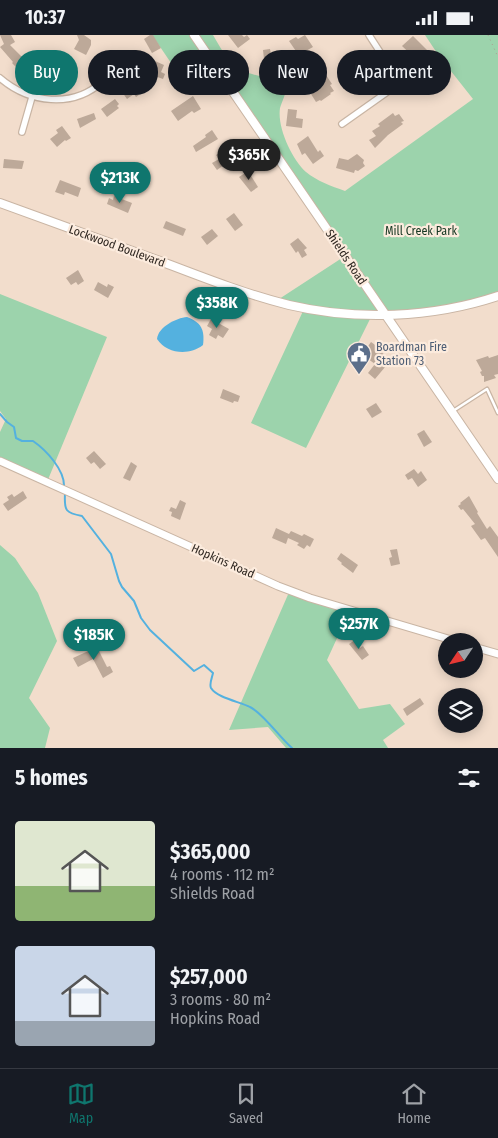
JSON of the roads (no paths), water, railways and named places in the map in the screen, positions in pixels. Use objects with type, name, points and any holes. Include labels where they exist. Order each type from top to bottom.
[{"type":"main road","name":"Shields Road","points":[[194,35],[498,479]]},
{"type":"main road","name":"Lockwood Boulevard","points":[[0,203],[256,296],[288,305],[361,316],[453,308],[498,296]]},
{"type":"street","points":[[342,124],[400,83],[369,35]]},
{"type":"street","points":[[0,78],[19,92],[32,97],[59,99],[83,94],[88,91]]},
{"type":"street","points":[[22,132],[32,97]]},
{"type":"street","name":"Hopkins Road","points":[[0,461],[280,586],[310,598],[438,636]]},
{"type":"street","points":[[483,650],[498,654]]},
{"type":"lane","points":[[452,411],[487,389],[498,413]]},
{"type":"lane","points":[[494,403],[498,401]]},
{"type":"water","points":[[187,317],[196,321],[201,327],[203,331],[203,345],[191,351],[178,352],[161,344],[157,339],[164,327],[173,321]]},
{"type":"waterway","points":[[0,414],[14,427],[16,438],[22,441],[33,441],[49,455],[58,467],[64,487]]},
{"type":"waterway","points":[[65,494],[67,510],[72,514],[82,516],[111,554],[122,587],[134,601],[141,618],[150,630],[194,671],[204,665],[213,673],[210,685],[214,691],[255,710],[292,748]]},
{"type":"place","name":"Boardman Fire Station 73","points":[[359,375]]},
{"type":"park label","name":"Mill Creek Park","points":[[421,231]]}]
